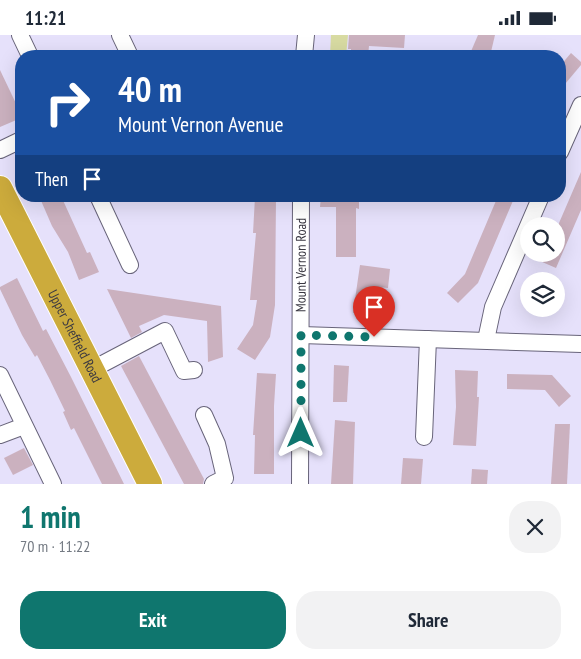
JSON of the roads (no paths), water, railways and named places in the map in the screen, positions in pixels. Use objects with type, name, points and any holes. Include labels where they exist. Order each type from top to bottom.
[{"type":"highway","name":"Upper Sheffield Road","points":[[3,202],[150,484]]},
{"type":"street","points":[[20,35],[27,50]]},
{"type":"street","points":[[120,35],[127,50]]},
{"type":"street","points":[[305,50],[306,35]]},
{"type":"street","points":[[566,138],[581,105]]},
{"type":"street","points":[[0,150],[15,143]]},
{"type":"street","points":[[101,202],[130,265]]},
{"type":"street","name":"Mount Vernon Road","points":[[300,484],[301,202]]},
{"type":"street","points":[[486,340],[493,307],[538,202]]},
{"type":"street","points":[[91,371],[165,331],[184,371],[194,370]]},
{"type":"street","points":[[301,335],[581,344]]},
{"type":"street","points":[[424,437],[428,339]]},
{"type":"street","points":[[0,375],[53,484]]},
{"type":"street","points":[[204,415],[217,444],[225,478],[213,484]]},
{"type":"street","points":[[0,435],[24,425]]}]
